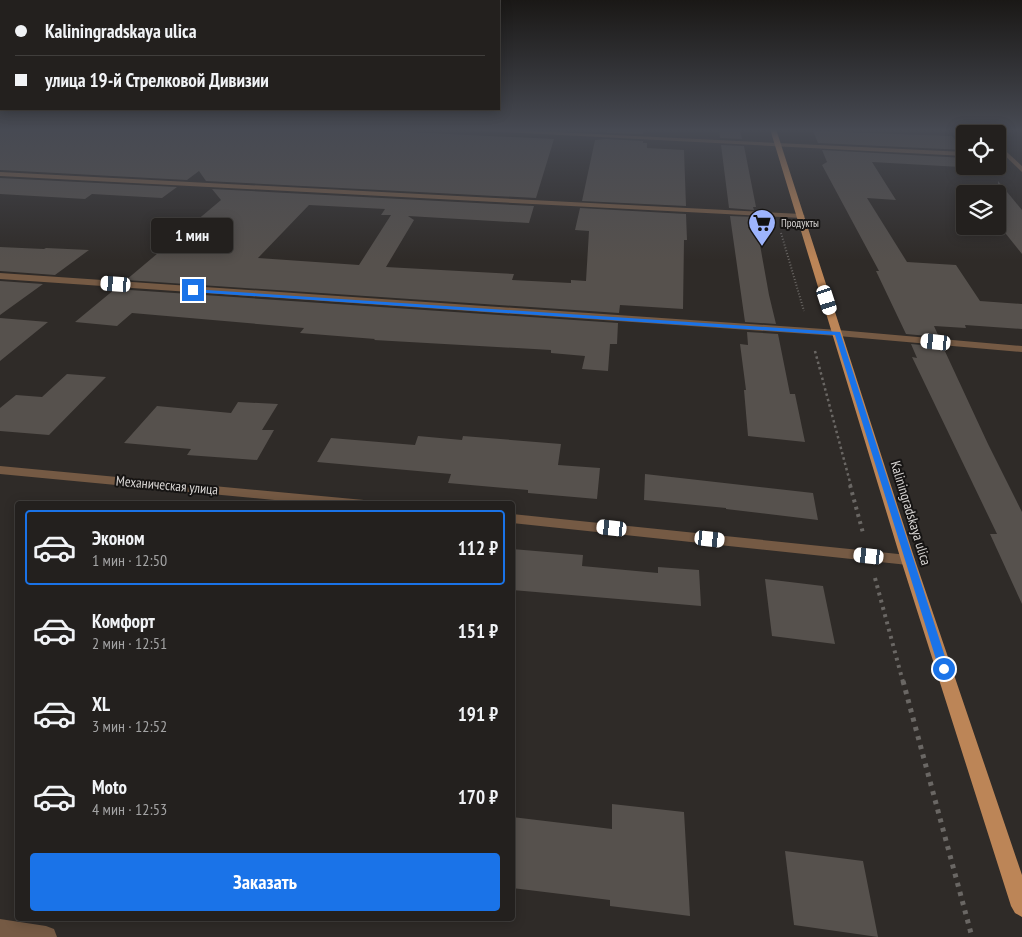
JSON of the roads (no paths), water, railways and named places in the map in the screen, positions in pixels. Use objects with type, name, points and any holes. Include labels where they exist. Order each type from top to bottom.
[{"type":"main road","name":"Kaliningradskaya ulica","points":[[787,173],[908,560],[1022,906]]},
{"type":"street","points":[[0,174],[801,216]]},
{"type":"street","points":[[0,276],[838,333],[1022,349]]},
{"type":"street","name":"Механическая улица","points":[[0,470],[332,501]]},
{"type":"street","points":[[515,518],[908,560]]},
{"type":"street","points":[[0,930],[46,937]]},
{"type":"place","name":"Продукты","points":[[762,247]]}]
